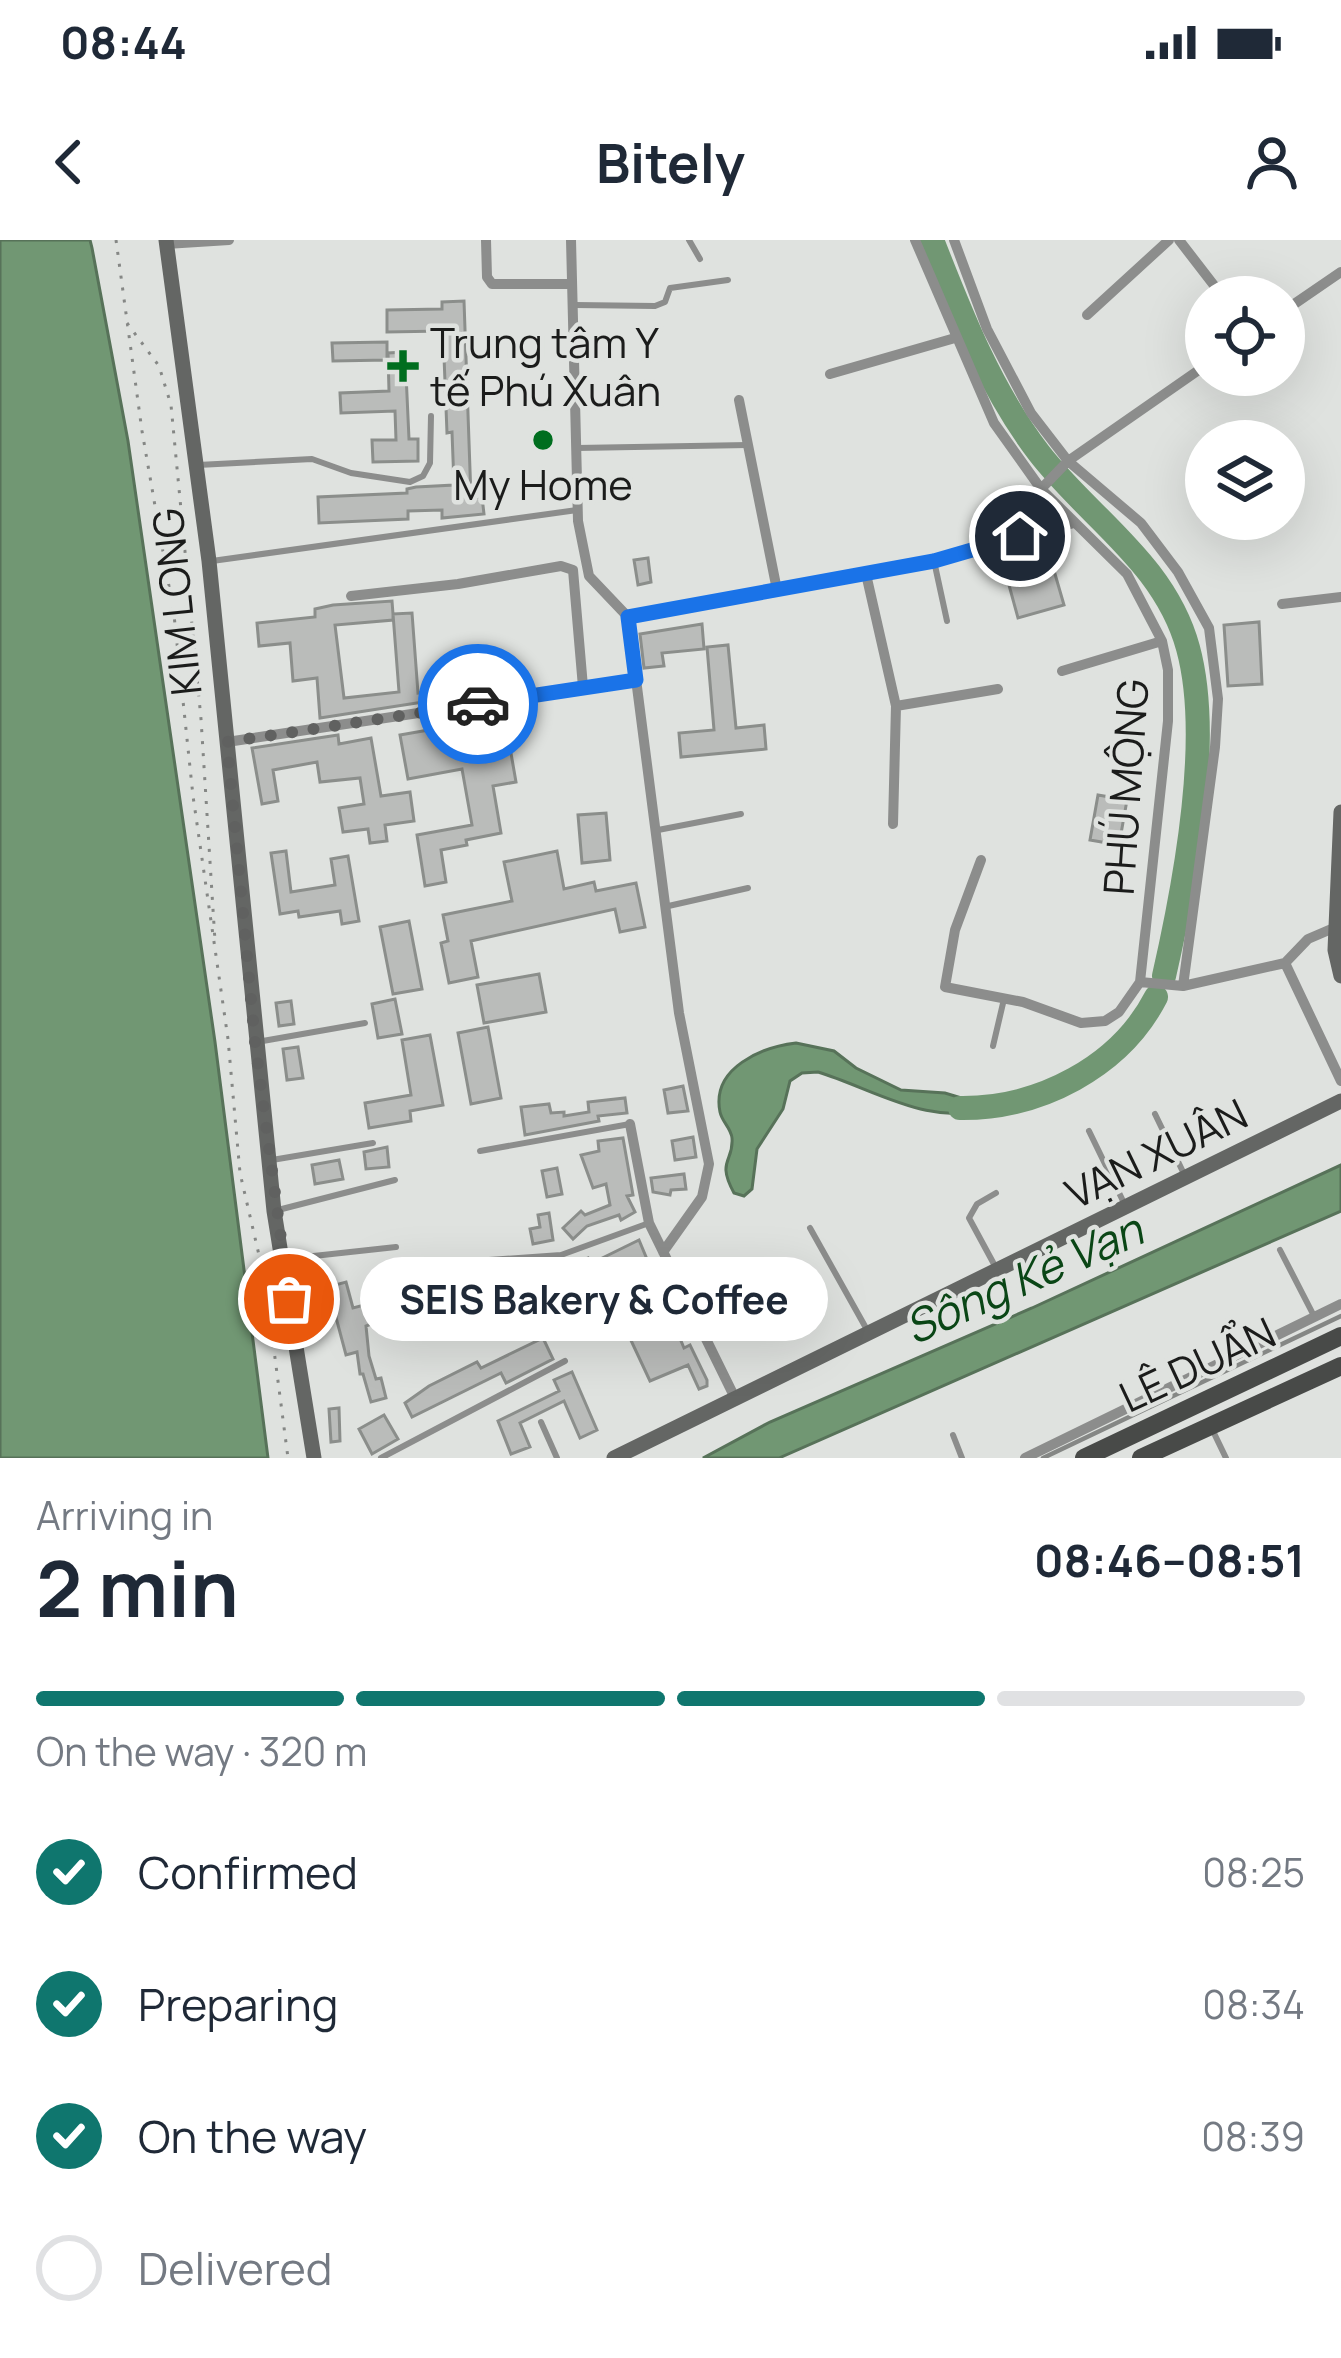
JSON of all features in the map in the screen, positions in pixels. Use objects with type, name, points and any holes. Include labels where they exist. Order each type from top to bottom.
[{"type":"main road","name":"KIM LONG","points":[[166,242],[198,464],[274,1210],[314,1458]]},
{"type":"main road","points":[[1341,812],[1336,927],[1341,976]]},
{"type":"main road","name":"VẠN XUÂN","points":[[614,1458],[1341,1101]]},
{"type":"main road","name":"LÊ DUẨN","points":[[1084,1458],[1341,1336]]},
{"type":"main road","name":"LÊ DUẨN","points":[[1141,1458],[1341,1366]]},
{"type":"street","points":[[166,242],[230,240]]},
{"type":"street","points":[[486,240],[487,277],[492,284],[571,284]]},
{"type":"street","points":[[571,240],[577,510],[590,576],[628,617],[663,907],[709,1164],[702,1197],[663,1252]]},
{"type":"street","name":"PHÚ MỘNG","points":[[915,240],[994,423],[1074,523],[1127,574],[1162,641],[1168,670],[1168,721],[1140,982]]},
{"type":"street","points":[[954,240],[987,328],[1015,387],[1048,439],[1065,464],[1141,523],[1189,590],[1209,628],[1218,699],[1215,747],[1183,986]]},
{"type":"street","points":[[1088,315],[1169,240]]},
{"type":"street","points":[[1179,240],[1207,276]]},
{"type":"street","points":[[1305,297],[1341,272]]},
{"type":"street","points":[[830,374],[955,338]]},
{"type":"street","points":[[1045,484],[1065,464],[1185,379]]},
{"type":"street","points":[[740,400],[777,590]]},
{"type":"street","points":[[628,617],[934,561],[1074,523]]},
{"type":"street","points":[[351,596],[561,566],[573,570],[583,687]]},
{"type":"street","points":[[866,574],[896,706],[893,824]]},
{"type":"street","points":[[1282,604],[1341,597]]},
{"type":"street","points":[[1062,670],[1162,641]]},
{"type":"street","points":[[227,742],[636,680]]},
{"type":"street","points":[[896,706],[998,689]]},
{"type":"street","points":[[981,860],[955,930],[945,987],[1081,1022],[1105,1021],[1120,1012],[1140,982],[1183,986],[1285,963],[1308,939],[1336,927]]},
{"type":"street","points":[[1285,963],[1341,1081]]},
{"type":"street","points":[[630,1124],[649,1223],[735,1398]]},
{"type":"street","points":[[1025,1458],[1341,1304]]},
{"type":"lane","points":[[689,240],[700,259]]},
{"type":"lane","points":[[571,305],[655,306],[667,300],[670,288],[728,280]]},
{"type":"lane","points":[[198,464],[312,459],[351,473],[410,482],[430,464],[431,416]]},
{"type":"lane","points":[[575,448],[748,445]]},
{"type":"lane","points":[[208,561],[577,510]]},
{"type":"lane","points":[[934,561],[946,621]]},
{"type":"lane","points":[[654,831],[741,814]]},
{"type":"lane","points":[[663,907],[748,888]]},
{"type":"lane","points":[[993,1046],[1004,999]]},
{"type":"lane","points":[[255,1042],[365,1022]]},
{"type":"lane","points":[[1155,1114],[1186,1178]]},
{"type":"lane","points":[[480,1151],[630,1124]]},
{"type":"lane","points":[[1089,1131],[1127,1208]]},
{"type":"lane","points":[[268,1160],[373,1143]]},
{"type":"lane","points":[[274,1210],[395,1180]]},
{"type":"lane","points":[[996,1193],[977,1204],[969,1219],[998,1272]]},
{"type":"lane","points":[[489,1260],[560,1255],[649,1223]]},
{"type":"lane","points":[[810,1228],[868,1332]]},
{"type":"lane","points":[[282,1260],[396,1247]]},
{"type":"lane","points":[[1280,1250],[1314,1316]]},
{"type":"lane","points":[[381,1458],[565,1361]]},
{"type":"lane","points":[[541,1422],[557,1458]]},
{"type":"lane","points":[[1210,1424],[1226,1458]]},
{"type":"lane","points":[[953,1435],[962,1458]]},
{"type":"path","points":[[116,240],[173,615],[240,1173],[265,1281],[288,1458]]},
{"type":"path","points":[[126,322],[159,366],[171,405],[202,719],[216,960]]},
{"type":"shaded area","points":[[0,240],[90,240],[92,248],[128,441],[215,1042],[268,1458],[0,1458]]},
{"type":"shaded area","points":[[796,1043],[834,1051],[856,1068],[901,1090],[945,1093],[991,1107],[969,1113],[925,1110],[818,1072],[802,1073],[790,1081],[783,1109],[757,1149],[752,1189],[744,1196],[734,1193],[726,1167],[732,1138],[720,1112],[723,1083],[742,1062]]},
{"type":"shaded area","points":[[1341,1165],[1341,1211],[779,1458],[703,1458],[770,1422]]},
{"type":"building","points":[[464,301],[471,498],[482,497],[484,514],[442,518],[442,510],[408,511],[408,519],[319,523],[318,497],[407,493],[416,487],[454,485],[443,331],[387,332],[387,310],[442,309],[442,302]]},
{"type":"building","points":[[387,342],[387,360],[333,361],[332,343]]},
{"type":"building","points":[[405,352],[409,439],[418,439],[418,461],[373,462],[372,440],[396,440],[395,411],[341,413],[340,393],[389,391],[388,353]]},
{"type":"building","points":[[1046,543],[1064,605],[1018,618],[1001,556]]},
{"type":"building","points":[[648,558],[651,582],[638,585],[634,560]]},
{"type":"building","points":[[392,601],[393,614],[412,613],[418,693],[448,690],[449,698],[320,718],[317,678],[293,681],[290,643],[259,646],[257,623],[315,617],[315,609]],"holes":[[[393,614],[399,692],[344,698],[335,625],[393,620]]]},
{"type":"building","points":[[1259,622],[1262,684],[1228,686],[1224,625]]},
{"type":"building","points":[[702,624],[704,649],[662,653],[664,666],[644,668],[640,634]]},
{"type":"building","points":[[728,645],[736,728],[764,725],[766,749],[681,757],[679,733],[714,730],[707,647]]},
{"type":"building","points":[[489,712],[494,738],[508,736],[516,782],[493,786],[501,833],[441,850],[446,882],[425,886],[417,835],[472,825],[462,769],[408,779],[400,735],[440,728],[439,720]]},
{"type":"building","points":[[338,735],[339,744],[371,738],[381,796],[410,792],[414,821],[385,825],[387,841],[370,843],[368,829],[343,832],[339,808],[364,804],[360,778],[320,782],[317,762],[273,770],[278,801],[262,804],[252,748]]},
{"type":"building","points":[[1098,795],[1127,800],[1119,845],[1090,840]]},
{"type":"building","points":[[606,813],[610,860],[582,863],[578,815]]},
{"type":"building","points":[[286,851],[291,892],[335,885],[331,859],[348,856],[359,921],[342,924],[340,911],[299,917],[298,911],[280,914],[271,853]]},
{"type":"building","points":[[557,851],[564,889],[594,882],[596,891],[636,883],[645,927],[620,932],[615,909],[471,941],[478,977],[449,983],[441,943],[448,941],[443,915],[512,901],[504,862]]},
{"type":"building","points":[[409,921],[422,989],[393,994],[380,927]]},
{"type":"building","points":[[539,974],[546,1012],[484,1023],[477,985]]},
{"type":"building","points":[[395,999],[402,1034],[378,1038],[372,1004]]},
{"type":"building","points":[[291,1001],[294,1024],[279,1026],[276,1003]]},
{"type":"building","points":[[488,1027],[501,1098],[471,1104],[458,1033]]},
{"type":"building","points":[[430,1035],[443,1105],[410,1111],[411,1121],[369,1128],[365,1103],[411,1095],[402,1040]]},
{"type":"building","points":[[298,1047],[303,1078],[287,1080],[283,1049]]},
{"type":"building","points":[[683,1086],[688,1111],[668,1113],[664,1090]]},
{"type":"building","points":[[625,1098],[627,1113],[525,1135],[521,1107],[549,1104],[551,1113],[564,1112],[564,1116],[589,1112],[588,1102]]},
{"type":"building","points":[[693,1137],[696,1157],[675,1160],[672,1141]]},
{"type":"building","points":[[623,1138],[633,1195],[627,1196],[635,1212],[621,1220],[619,1215],[587,1226],[573,1239],[563,1228],[581,1211],[585,1215],[610,1205],[606,1184],[593,1188],[581,1155],[599,1151],[598,1141]]},
{"type":"building","points":[[387,1147],[389,1167],[366,1169],[364,1152]]},
{"type":"building","points":[[339,1160],[343,1179],[315,1184],[312,1165]]},
{"type":"building","points":[[557,1168],[562,1194],[547,1197],[542,1171]]},
{"type":"building","points":[[684,1174],[686,1189],[671,1190],[670,1195],[653,1192],[651,1178]]},
{"type":"building","points":[[549,1213],[553,1240],[533,1244],[530,1229],[540,1227],[538,1215]]},
{"type":"building","points":[[639,1240],[684,1348],[690,1345],[707,1386],[699,1389],[688,1365],[650,1381],[613,1302],[621,1298],[608,1268],[580,1280],[573,1264],[588,1258],[590,1264]]},
{"type":"building","points":[[346,1282],[353,1308],[368,1304],[374,1323],[366,1326],[369,1356],[386,1398],[371,1402],[357,1352],[346,1355],[334,1310],[319,1315],[315,1304],[338,1297],[335,1285]]},
{"type":"building","points":[[543,1286],[558,1310],[549,1316],[534,1291]]},
{"type":"building","points":[[543,1338],[553,1359],[506,1383],[501,1373],[412,1417],[405,1403],[429,1386]]},
{"type":"building","points":[[572,1372],[597,1430],[580,1438],[564,1401],[520,1423],[530,1447],[511,1454],[498,1421],[559,1391],[554,1380]]},
{"type":"building","points":[[339,1408],[340,1441],[331,1442],[329,1409]]},
{"type":"building","points":[[384,1415],[398,1439],[372,1454],[359,1429]]},
{"type":"waterway","points":[[932,240],[978,350],[1022,429],[1059,477],[1144,566],[1177,618],[1188,648],[1195,684],[1197,768],[1187,856],[1164,976]]},
{"type":"waterway","points":[[960,1108],[1019,1101],[1074,1079],[1121,1044],[1156,997]]},
{"type":"railway","points":[[1043,1458],[1341,1316]]},
{"type":"way so far","points":[[289,1299],[255,1042],[227,742],[478,704]]},
{"type":"place","name":"Trung tâm Y tế Phú Xuân","points":[[403,366]]},
{"type":"place","name":"My Home","points":[[543,440]]},
{"type":"place","name":"SEIS Bakery & Coffee","points":[[289,1299]]},
{"type":"route","points":[[478,704],[636,680],[628,617],[934,561],[1020,536]]},
{"type":"water label","name":"Sông Kẻ Vạn","points":[[1023,1278]]}]
